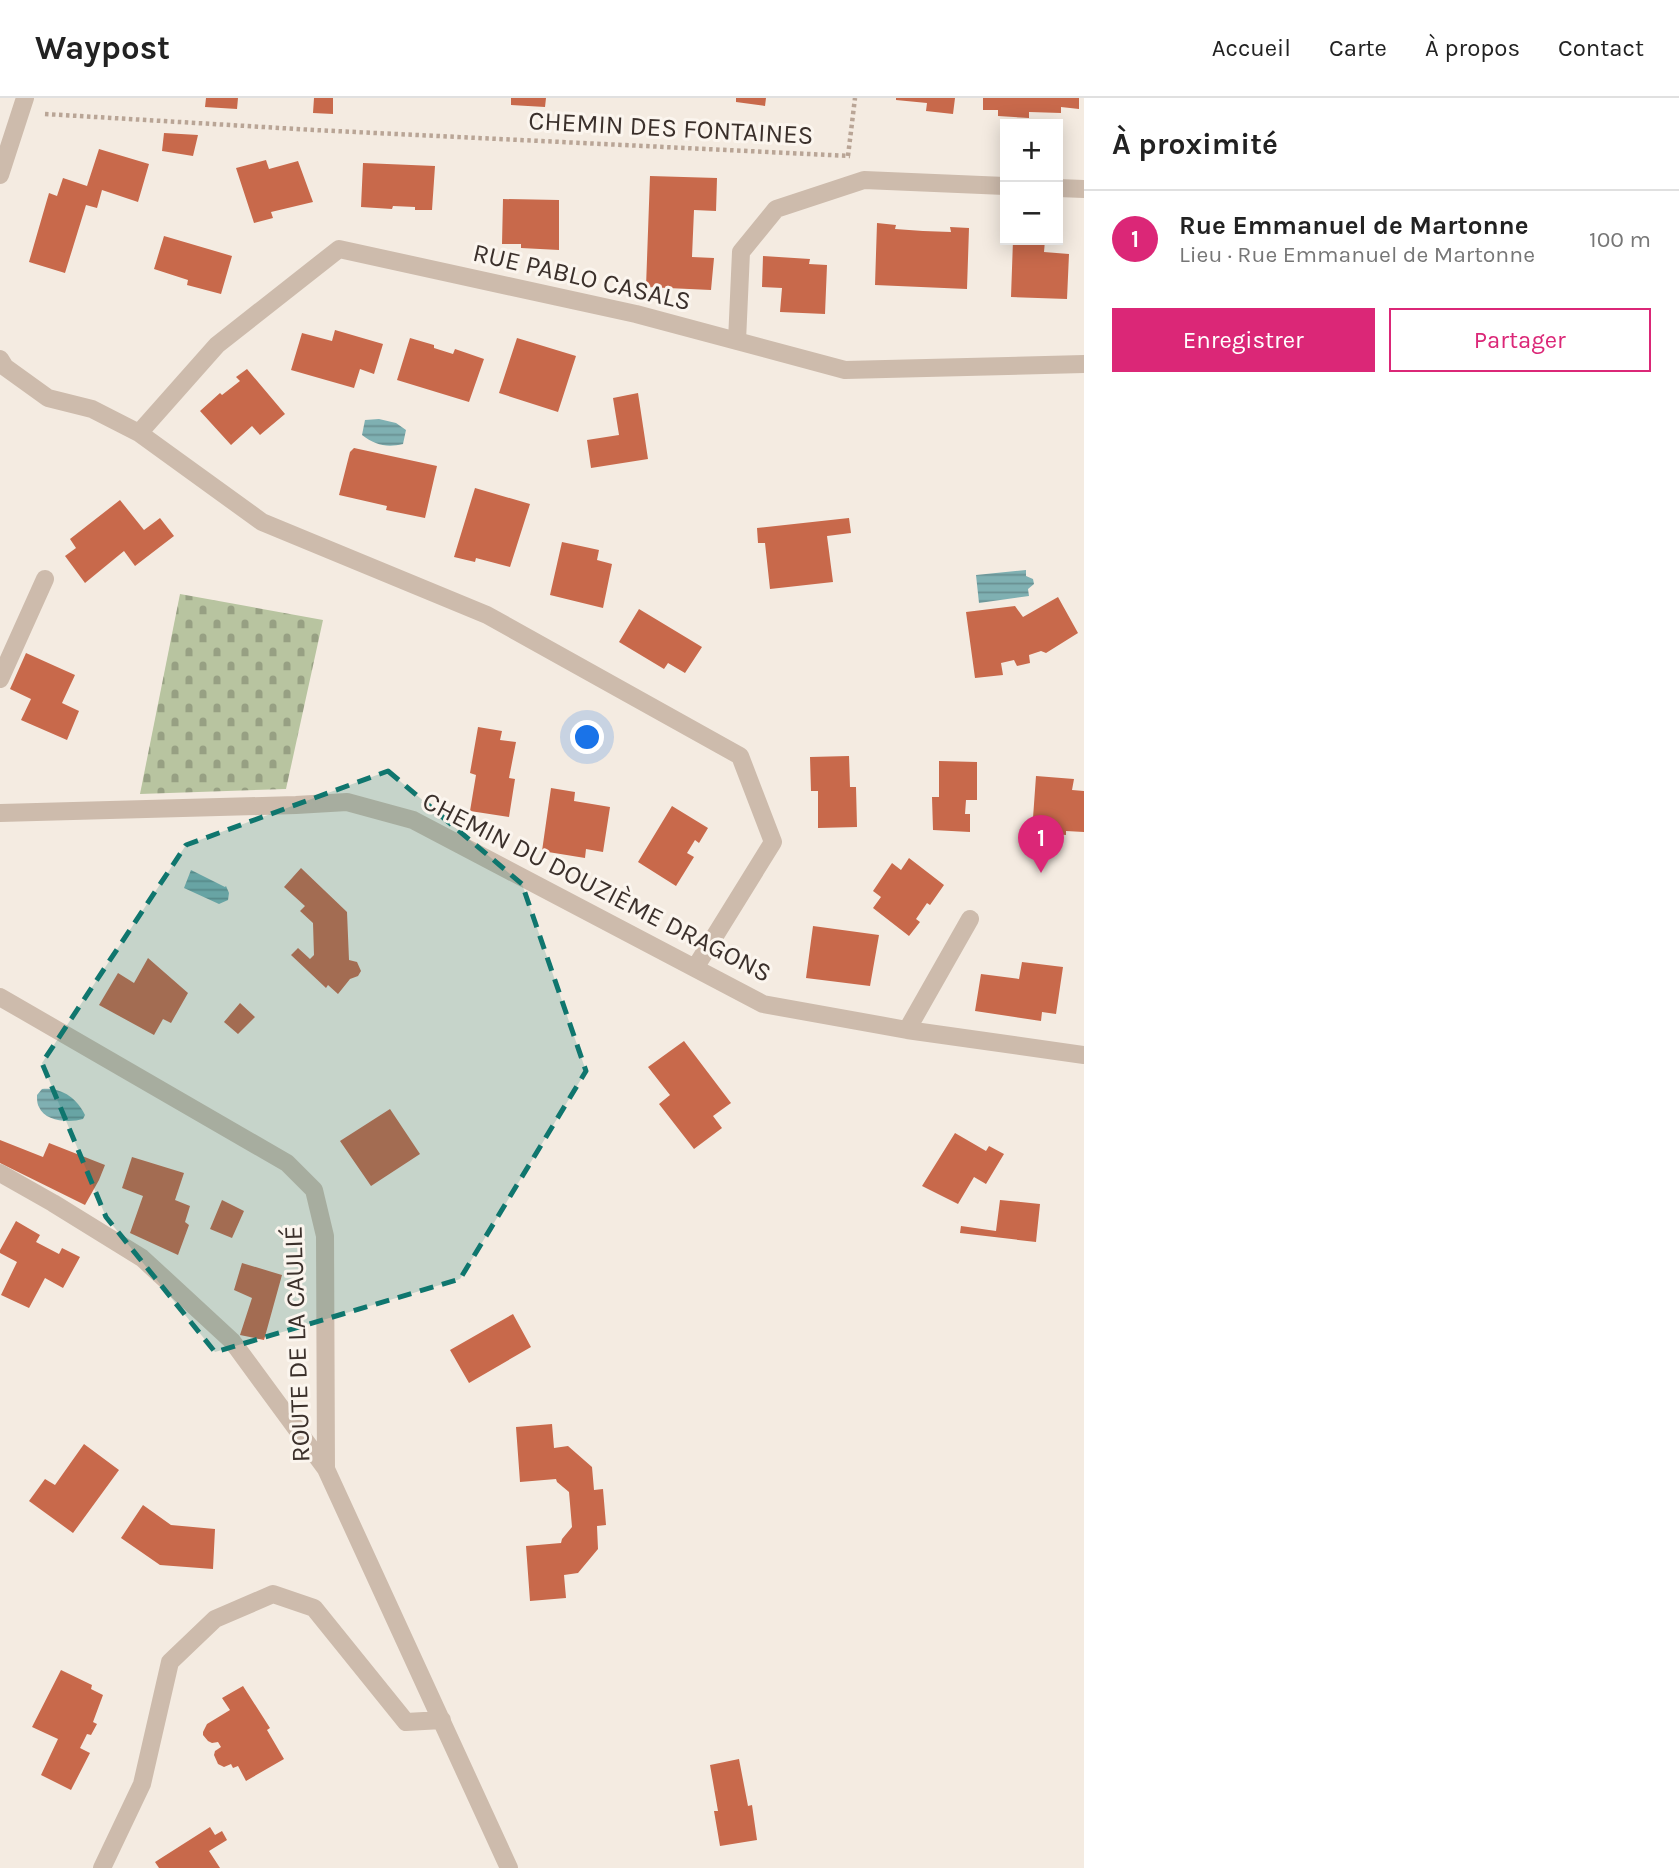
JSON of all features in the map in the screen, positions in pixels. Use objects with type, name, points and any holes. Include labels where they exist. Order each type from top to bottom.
[{"type":"street","points":[[0,175],[23,105]]},
{"type":"street","points":[[737,341],[741,252],[776,209],[864,180],[1000,186]]},
{"type":"street","points":[[1063,188],[1084,189]]},
{"type":"street","name":"RUE PABLO CASALS","points":[[139,433],[217,345],[339,249],[636,314],[845,370],[1084,364]]},
{"type":"street","points":[[0,359],[5,367],[48,398],[92,409],[139,433],[262,522],[487,615],[740,756],[772,842],[695,968]]},
{"type":"street","points":[[0,679],[46,579]]},
{"type":"street","name":"CHEMIN DU DOUZIÈME DRAGONS","points":[[0,813],[347,802],[413,820],[763,1004],[907,1030],[1084,1055]]},
{"type":"street","points":[[907,1030],[970,919]]},
{"type":"street","name":"ROUTE DE LA CAULIÉ","points":[[0,997],[287,1163],[314,1190],[324,1236],[326,1469],[509,1868]]},
{"type":"street","points":[[0,1173],[142,1258],[232,1341],[326,1469]]},
{"type":"street","points":[[102,1868],[142,1784],[170,1662],[215,1619],[273,1594],[314,1608],[406,1722],[442,1720]]},
{"type":"path","points":[[848,156],[855,98]]},
{"type":"path","name":"CHEMIN DES FONTAINES","points":[[23,105],[288,128],[861,157]]},
{"type":"highlighted area","points":[[388,771],[522,884],[586,1071],[460,1279],[215,1352],[106,1217],[42,1063],[186,845]]},
{"type":"green space","points":[[180,594],[323,620],[286,789],[140,794]]},
{"type":"water","points":[[379,419],[396,423],[406,430],[403,444],[381,445],[362,435],[365,420]]},
{"type":"water","points":[[1026,570],[1026,576],[1033,579],[1034,584],[1028,589],[1029,596],[979,603],[976,575]]},
{"type":"water","points":[[191,870],[226,886],[228,900],[219,904],[184,888]]},
{"type":"water","points":[[42,1089],[56,1090],[68,1095],[82,1109],[85,1115],[83,1119],[65,1121],[47,1116],[37,1103],[37,1095]]},
{"type":"building","points":[[206,98],[238,98],[237,109],[205,107]]},
{"type":"building","points":[[314,98],[333,98],[333,114],[313,113]]},
{"type":"building","points":[[511,98],[546,98],[545,107],[511,105]]},
{"type":"building","points":[[736,98],[766,98],[765,106],[736,102]]},
{"type":"building","points":[[896,98],[955,98],[953,114],[926,111],[927,103]]},
{"type":"building","points":[[983,98],[1079,98],[1079,109],[1061,107],[1061,113],[1029,112],[1029,118],[998,116],[998,110],[983,110]]},
{"type":"building","points":[[164,133],[198,135],[193,156],[162,151]]},
{"type":"building","points":[[99,149],[149,164],[138,202],[102,190],[97,208],[86,205],[65,273],[29,262],[49,193],[57,196],[63,178],[87,186]]},
{"type":"building","points":[[266,160],[269,169],[298,161],[313,202],[271,212],[273,218],[254,223],[236,168]]},
{"type":"building","points":[[363,163],[435,166],[432,210],[393,206],[392,209],[361,207]]},
{"type":"building","points":[[650,176],[717,178],[716,211],[694,210],[692,257],[714,258],[711,290],[646,287]]},
{"type":"building","points":[[503,199],[559,200],[559,250],[502,244]]},
{"type":"building","points":[[877,223],[896,225],[895,229],[923,231],[951,232],[950,227],[969,228],[967,289],[875,285]]},
{"type":"building","points":[[164,236],[232,256],[221,294],[187,285],[188,280],[154,269]]},
{"type":"building","points":[[1013,245],[1045,245],[1044,252],[1069,254],[1067,299],[1011,297]]},
{"type":"building","points":[[763,256],[810,259],[809,264],[827,265],[825,314],[780,312],[782,288],[762,287]]},
{"type":"building","points":[[335,330],[383,344],[374,374],[360,369],[354,388],[291,370],[302,333],[332,341]]},
{"type":"building","points":[[410,338],[453,354],[455,349],[484,359],[469,402],[397,380]]},
{"type":"building","points":[[517,338],[576,356],[558,412],[499,393]]},
{"type":"building","points":[[247,369],[285,414],[260,435],[252,426],[231,445],[200,411],[220,393],[222,395],[240,381],[236,377]]},
{"type":"building","points":[[638,393],[648,459],[591,468],[587,440],[619,435],[613,398]]},
{"type":"building","points":[[354,448],[437,466],[425,518],[386,510],[387,506],[339,495],[350,452]]},
{"type":"building","points":[[475,488],[530,504],[510,567],[476,558],[475,562],[454,557]]},
{"type":"building","points":[[120,500],[144,530],[160,518],[174,536],[135,566],[124,551],[85,583],[65,556],[76,548],[70,539]]},
{"type":"building","points":[[849,518],[851,533],[827,536],[833,582],[770,589],[765,543],[758,543],[757,528]]},
{"type":"building","points":[[562,542],[599,550],[597,560],[612,564],[603,608],[550,595]]},
{"type":"building","points":[[1058,597],[1078,633],[1046,653],[1041,651],[1029,655],[1030,663],[1017,666],[1014,660],[1001,663],[1003,675],[975,678],[966,612],[1015,606],[1023,617]]},
{"type":"building","points":[[639,609],[702,647],[685,673],[668,663],[664,669],[619,642]]},
{"type":"building","points":[[26,653],[75,675],[62,703],[79,711],[67,740],[21,720],[31,699],[10,689]]},
{"type":"building","points":[[478,727],[502,731],[500,740],[516,742],[509,778],[515,779],[509,817],[470,811],[476,775],[470,773]]},
{"type":"building","points":[[849,756],[850,787],[856,787],[857,827],[818,828],[818,791],[811,791],[810,757]]},
{"type":"building","points":[[939,761],[977,762],[977,800],[966,800],[965,814],[970,814],[970,832],[933,830],[932,797],[939,797]]},
{"type":"building","points":[[1036,776],[1074,779],[1072,790],[1084,791],[1084,832],[1066,831],[1066,835],[1032,832]]},
{"type":"building","points":[[551,788],[575,792],[574,801],[610,807],[603,852],[586,849],[585,858],[542,851]]},
{"type":"building","points":[[672,806],[708,828],[699,843],[695,840],[687,853],[694,857],[676,886],[638,862]]},
{"type":"building","points":[[909,858],[944,885],[916,919],[920,922],[909,936],[873,908],[881,897],[873,891],[892,863],[901,870]]},
{"type":"building","points":[[301,868],[347,912],[349,960],[357,962],[361,971],[358,976],[350,979],[338,994],[328,985],[326,988],[291,955],[298,948],[310,959],[314,955],[313,923],[300,911],[305,906],[284,887]]},
{"type":"building","points":[[813,926],[879,935],[870,986],[806,978]]},
{"type":"building","points":[[148,958],[188,993],[171,1023],[163,1019],[154,1035],[99,1005],[118,973],[134,983]]},
{"type":"building","points":[[1022,962],[1063,967],[1056,1014],[1042,1012],[1041,1021],[975,1011],[981,974],[1019,979]]},
{"type":"building","points":[[240,1003],[255,1017],[238,1034],[224,1022]]},
{"type":"building","points":[[684,1041],[731,1103],[713,1116],[722,1128],[694,1149],[659,1104],[670,1095],[648,1067]]},
{"type":"building","points":[[390,1109],[420,1154],[371,1186],[340,1141]]},
{"type":"building","points":[[955,1133],[986,1151],[989,1146],[1004,1154],[986,1184],[974,1177],[958,1204],[922,1186]]},
{"type":"building","points":[[0,1140],[43,1157],[49,1143],[105,1165],[85,1205],[0,1163]]},
{"type":"building","points":[[132,1157],[184,1173],[175,1200],[190,1206],[185,1222],[189,1225],[178,1255],[130,1233],[143,1196],[122,1188]]},
{"type":"building","points":[[222,1200],[244,1211],[232,1238],[210,1229]]},
{"type":"building","points":[[1000,1200],[1040,1204],[1036,1242],[960,1233],[961,1226],[996,1231]]},
{"type":"building","points":[[16,1221],[40,1235],[36,1242],[59,1254],[62,1248],[80,1257],[63,1288],[45,1278],[29,1308],[1,1295],[17,1262],[0,1253],[0,1250]]},
{"type":"building","points":[[242,1263],[282,1275],[264,1340],[240,1335],[252,1298],[234,1290]]},
{"type":"building","points":[[513,1314],[531,1347],[469,1383],[450,1350]]},
{"type":"building","points":[[552,1424],[554,1448],[568,1446],[592,1467],[594,1490],[603,1489],[606,1525],[597,1526],[598,1549],[578,1573],[564,1575],[566,1598],[530,1601],[526,1546],[561,1543],[572,1527],[569,1492],[556,1479],[520,1482],[516,1427]]},
{"type":"building","points":[[84,1444],[119,1470],[73,1533],[29,1501],[45,1479],[55,1485]]},
{"type":"building","points":[[143,1505],[171,1525],[215,1529],[213,1569],[160,1565],[121,1538]]},
{"type":"building","points":[[61,1670],[92,1685],[91,1689],[103,1695],[93,1722],[97,1724],[91,1735],[87,1734],[80,1748],[90,1753],[71,1790],[41,1775],[58,1739],[32,1727]]},
{"type":"building","points":[[243,1686],[270,1728],[267,1730],[284,1759],[246,1781],[238,1766],[233,1768],[231,1764],[224,1767],[218,1764],[214,1755],[221,1747],[218,1742],[212,1743],[203,1735],[207,1724],[230,1710],[222,1698]]},
{"type":"building","points":[[739,1759],[748,1806],[752,1805],[757,1840],[720,1846],[714,1811],[718,1811],[710,1765]]},
{"type":"building","points":[[210,1827],[215,1835],[222,1831],[227,1840],[209,1851],[220,1868],[159,1868],[155,1862]]},
{"type":"place","name":"Rue Emmanuel de Martonne","points":[[1041,873]]}]
